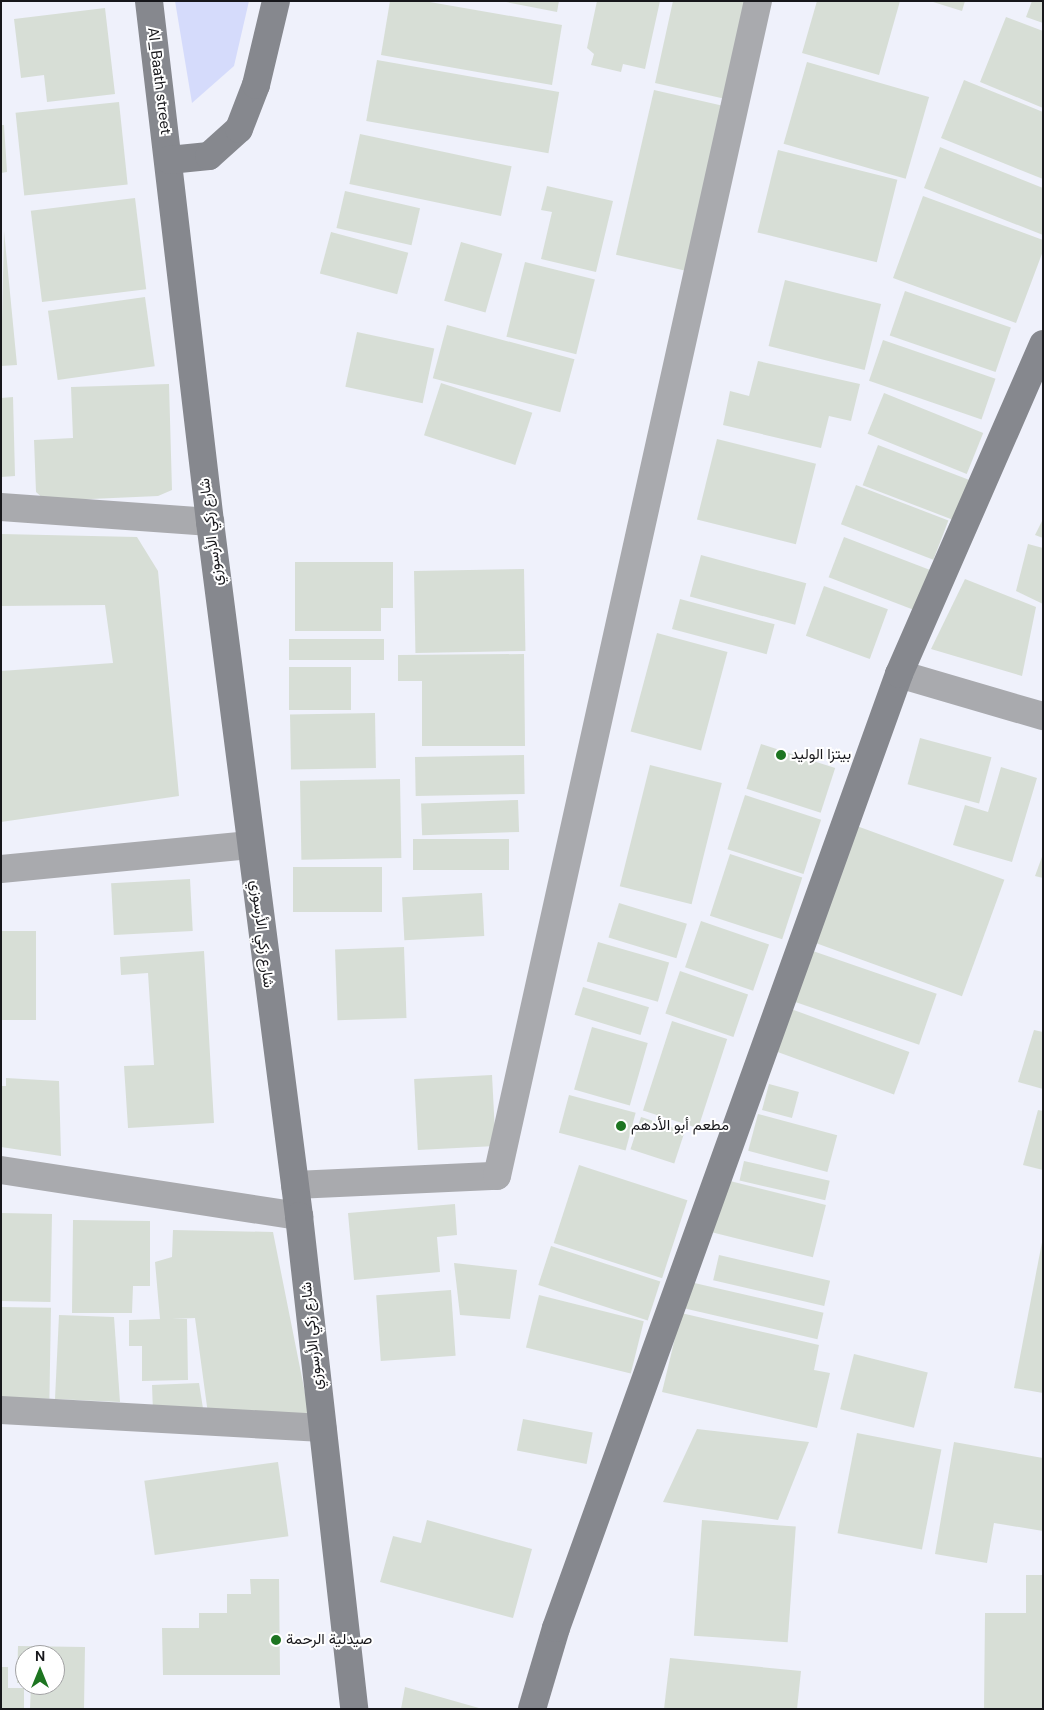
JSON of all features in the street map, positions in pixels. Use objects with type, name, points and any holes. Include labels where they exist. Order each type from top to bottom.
[{"type":"street","name":"Al_Baath street","points":[[148,1],[169,160]]},
{"type":"street","points":[[169,160],[209,156],[239,129],[256,86],[276,1]]},
{"type":"street","points":[[295,1185],[497,1176],[758,1]]},
{"type":"street","name":"شارع زكي الأرسوزي","points":[[169,160],[210,522],[299,1216],[354,1709]]},
{"type":"street","points":[[532,1709],[556,1628],[899,674],[1043,344]]},
{"type":"street","points":[[1,507],[210,522]]},
{"type":"street","points":[[899,674],[1043,716]]},
{"type":"street","points":[[1,869],[250,845]]},
{"type":"street","points":[[1,1170],[299,1216]]},
{"type":"street","points":[[1,1410],[322,1428]]},
{"type":"shaded area","points":[[175,1],[249,1],[234,66],[192,103]]},
{"type":"building","points":[[390,1],[424,1],[562,25],[552,85],[381,55]]},
{"type":"building","points":[[501,1],[559,1],[557,12]]},
{"type":"building","points":[[597,1],[660,1],[645,69],[623,64],[621,72],[591,65],[594,54],[587,48]]},
{"type":"building","points":[[673,1],[752,1],[730,100],[655,83]]},
{"type":"building","points":[[817,1],[900,1],[879,75],[802,53]]},
{"type":"building","points":[[930,1],[965,1],[962,11]]},
{"type":"building","points":[[1032,1],[1043,1],[1043,23],[1026,17]]},
{"type":"building","points":[[105,8],[115,94],[47,102],[44,75],[21,78],[14,19]]},
{"type":"building","points":[[1006,17],[1043,31],[1043,108],[980,82]]},
{"type":"building","points":[[377,60],[559,92],[548,153],[366,121]]},
{"type":"building","points":[[807,62],[929,97],[906,179],[784,144]]},
{"type":"building","points":[[964,80],[1043,112],[1043,179],[941,138]]},
{"type":"building","points":[[654,90],[728,107],[690,272],[616,255]]},
{"type":"building","points":[[119,102],[128,185],[24,195],[16,113]]},
{"type":"building","points":[[1,125],[4,125],[7,172],[1,173]]},
{"type":"building","points":[[360,134],[512,166],[501,216],[349,184]]},
{"type":"building","points":[[940,147],[1043,188],[1043,235],[924,188]]},
{"type":"building","points":[[778,150],[897,180],[877,262],[757,232]]},
{"type":"building","points":[[547,186],[613,201],[596,272],[541,259],[552,212],[541,210]]},
{"type":"building","points":[[345,191],[420,208],[411,245],[336,228]]},
{"type":"building","points":[[923,196],[1043,240],[1043,251],[1016,323],[893,278]]},
{"type":"building","points":[[135,198],[146,289],[42,302],[31,211]]},
{"type":"building","points":[[4,231],[17,365],[1,366]]},
{"type":"building","points":[[331,232],[408,253],[397,294],[320,274]]},
{"type":"building","points":[[461,242],[502,254],[486,312],[444,301]]},
{"type":"building","points":[[525,262],[595,279],[576,354],[506,337]]},
{"type":"building","points":[[785,280],[881,304],[865,370],[769,346]]},
{"type":"building","points":[[905,291],[1011,327],[996,372],[890,335]]},
{"type":"building","points":[[145,297],[155,366],[58,380],[48,311]]},
{"type":"building","points":[[447,325],[575,359],[560,412],[433,378]]},
{"type":"building","points":[[357,332],[434,348],[423,403],[345,387]]},
{"type":"building","points":[[883,340],[996,379],[982,419],[869,381]]},
{"type":"building","points":[[758,361],[860,384],[851,421],[829,416],[821,448],[723,425],[730,391],[749,396]]},
{"type":"building","points":[[441,383],[532,413],[515,465],[424,435]]},
{"type":"building","points":[[169,384],[172,490],[158,496],[46,501],[36,492],[34,440],[73,438],[71,387]]},
{"type":"building","points":[[884,393],[983,433],[967,474],[868,434]]},
{"type":"building","points":[[13,397],[15,476],[1,477],[1,398]]},
{"type":"building","points":[[717,439],[816,464],[796,544],[697,520]]},
{"type":"building","points":[[878,445],[971,481],[956,521],[863,485]]},
{"type":"building","points":[[856,485],[948,520],[933,560],[841,524]]},
{"type":"building","points":[[1043,519],[1043,538],[1035,535]]},
{"type":"building","points":[[1,534],[137,537],[158,571],[179,796],[1,822],[1,671],[113,663],[105,605],[1,606]]},
{"type":"building","points":[[844,537],[937,573],[922,613],[829,577]]},
{"type":"building","points":[[1028,544],[1043,548],[1043,604],[1016,591]]},
{"type":"building","points":[[701,555],[806,583],[795,625],[690,597]]},
{"type":"building","points":[[295,562],[393,562],[393,608],[381,608],[381,631],[295,631]]},
{"type":"building","points":[[524,569],[525,651],[415,653],[414,571]]},
{"type":"building","points":[[965,579],[1036,607],[1022,676],[931,649]]},
{"type":"building","points":[[824,586],[888,609],[870,659],[806,636]]},
{"type":"building","points":[[680,599],[775,624],[767,654],[672,629]]},
{"type":"building","points":[[657,633],[728,652],[701,750],[631,732]]},
{"type":"building","points":[[289,639],[384,639],[384,660],[289,660]]},
{"type":"building","points":[[524,654],[525,746],[422,746],[422,681],[398,681],[398,655]]},
{"type":"building","points":[[289,667],[351,667],[351,710],[289,710]]},
{"type":"building","points":[[375,713],[376,768],[291,769],[290,714]]},
{"type":"building","points":[[920,738],[991,757],[979,804],[908,784]]},
{"type":"building","points":[[761,744],[835,768],[821,813],[746,789]]},
{"type":"building","points":[[524,755],[525,794],[416,796],[415,757]]},
{"type":"building","points":[[650,765],[722,783],[692,904],[620,886]]},
{"type":"building","points":[[1001,767],[1037,778],[1012,862],[953,845],[965,805],[988,812]]},
{"type":"building","points":[[400,779],[401,858],[301,860],[300,781]]},
{"type":"building","points":[[745,795],[821,820],[803,874],[727,849]]},
{"type":"building","points":[[518,800],[519,832],[422,835],[421,803]]},
{"type":"building","points":[[854,825],[1004,880],[962,996],[812,942]]},
{"type":"building","points":[[413,839],[509,839],[509,870],[413,870]]},
{"type":"building","points":[[730,854],[802,877],[782,939],[710,916]]},
{"type":"building","points":[[1043,854],[1043,878],[1035,876]]},
{"type":"building","points":[[293,867],[382,867],[382,912],[293,912]]},
{"type":"building","points":[[190,879],[193,931],[114,935],[111,883]]},
{"type":"building","points":[[482,893],[484,936],[404,940],[402,897]]},
{"type":"building","points":[[619,903],[687,924],[676,958],[608,937]]},
{"type":"building","points":[[701,921],[769,944],[753,991],[685,967]]},
{"type":"building","points":[[1,931],[36,931],[36,1020],[1,1020]]},
{"type":"building","points":[[598,942],[669,962],[658,1002],[587,981]]},
{"type":"building","points":[[404,947],[406,1018],[338,1020],[335,949]]},
{"type":"building","points":[[810,950],[937,994],[919,1045],[792,1001]]},
{"type":"building","points":[[204,951],[214,1123],[128,1128],[124,1066],[154,1065],[148,973],[121,975],[120,957]]},
{"type":"building","points":[[680,971],[748,994],[733,1037],[665,1014]]},
{"type":"building","points":[[583,987],[649,1007],[641,1035],[575,1015]]},
{"type":"building","points":[[791,1009],[909,1052],[894,1094],[776,1051]]},
{"type":"building","points":[[672,1021],[727,1039],[698,1128],[643,1110]]},
{"type":"building","points":[[592,1027],[648,1043],[630,1105],[574,1089]]},
{"type":"building","points":[[1034,1030],[1043,1032],[1043,1089],[1018,1082]]},
{"type":"building","points":[[492,1075],[496,1146],[418,1150],[414,1079]]},
{"type":"building","points":[[6,1078],[59,1081],[61,1156],[1,1147],[1,1086],[6,1086]]},
{"type":"building","points":[[769,1084],[799,1092],[792,1118],[762,1110]]},
{"type":"building","points":[[569,1095],[636,1113],[626,1151],[559,1133]]},
{"type":"building","points":[[1038,1110],[1043,1111],[1043,1170],[1023,1165]]},
{"type":"building","points":[[758,1114],[837,1135],[827,1172],[748,1151]]},
{"type":"building","points":[[641,1117],[685,1131],[674,1164],[630,1149]]},
{"type":"building","points":[[744,1161],[830,1181],[825,1200],[740,1180]]},
{"type":"building","points":[[579,1165],[687,1200],[662,1278],[554,1243]]},
{"type":"building","points":[[726,1180],[826,1205],[813,1257],[713,1232]]},
{"type":"building","points":[[455,1204],[457,1235],[437,1237],[440,1272],[354,1280],[348,1213]]},
{"type":"building","points":[[1,1213],[52,1214],[50,1302],[1,1301]]},
{"type":"building","points":[[73,1220],[150,1221],[150,1286],[133,1286],[132,1313],[72,1313]]},
{"type":"building","points":[[173,1230],[273,1232],[310,1418],[208,1414],[195,1318],[172,1319],[187,1319],[188,1380],[142,1381],[142,1346],[129,1346],[129,1320],[160,1319],[155,1262],[172,1257]]},
{"type":"building","points":[[1043,1237],[1043,1393],[1014,1388]]},
{"type":"building","points":[[551,1246],[660,1282],[648,1321],[538,1285]]},
{"type":"building","points":[[719,1255],[830,1281],[824,1306],[713,1280]]},
{"type":"building","points":[[454,1263],[517,1270],[510,1319],[460,1315]]},
{"type":"building","points":[[690,1282],[823,1313],[817,1339],[684,1308]]},
{"type":"building","points":[[451,1290],[456,1356],[381,1361],[376,1295]]},
{"type":"building","points":[[539,1295],[644,1321],[631,1374],[526,1347]]},
{"type":"building","points":[[1,1307],[51,1308],[49,1399],[1,1398]]},
{"type":"building","points":[[681,1313],[819,1345],[814,1370],[830,1373],[817,1428],[662,1392]]},
{"type":"building","points":[[59,1315],[114,1317],[120,1402],[55,1399]]},
{"type":"building","points":[[854,1354],[928,1372],[914,1428],[840,1409]]},
{"type":"building","points":[[199,1383],[204,1415],[153,1412],[152,1385]]},
{"type":"building","points":[[523,1419],[593,1433],[587,1464],[517,1450]]},
{"type":"building","points":[[697,1429],[809,1442],[778,1520],[663,1502]]},
{"type":"building","points":[[857,1433],[941,1449],[922,1550],[838,1533]]},
{"type":"building","points":[[954,1442],[1043,1458],[1043,1531],[994,1523],[987,1563],[935,1554]]},
{"type":"building","points":[[278,1462],[288,1536],[155,1555],[144,1481]]},
{"type":"building","points":[[427,1520],[532,1549],[513,1618],[380,1582],[393,1536],[421,1543]]},
{"type":"building","points":[[702,1520],[796,1527],[788,1642],[694,1636]]},
{"type":"building","points":[[1026,1575],[1043,1575],[1043,1709],[984,1709],[985,1613],[1026,1613]]},
{"type":"building","points":[[250,1579],[279,1579],[280,1675],[163,1675],[162,1628],[199,1628],[199,1613],[227,1613],[227,1594],[251,1594]]},
{"type":"building","points":[[65,1647],[85,1647],[84,1709],[30,1709],[31,1695],[65,1695]]},
{"type":"building","points":[[670,1658],[801,1671],[797,1709],[664,1709]]},
{"type":"building","points":[[1,1667],[8,1667],[8,1688],[15,1688],[15,1695],[24,1695],[24,1709],[1,1709]]},
{"type":"building","points":[[405,1687],[479,1708],[479,1709],[401,1709]]},
{"type":"place","name":"بيتزا الوليد","points":[[781,755]]},
{"type":"place","name":"مطعم أبو الأدهم","points":[[621,1126]]},
{"type":"place","name":"صيدلية الرحمة","points":[[276,1640]]}]
